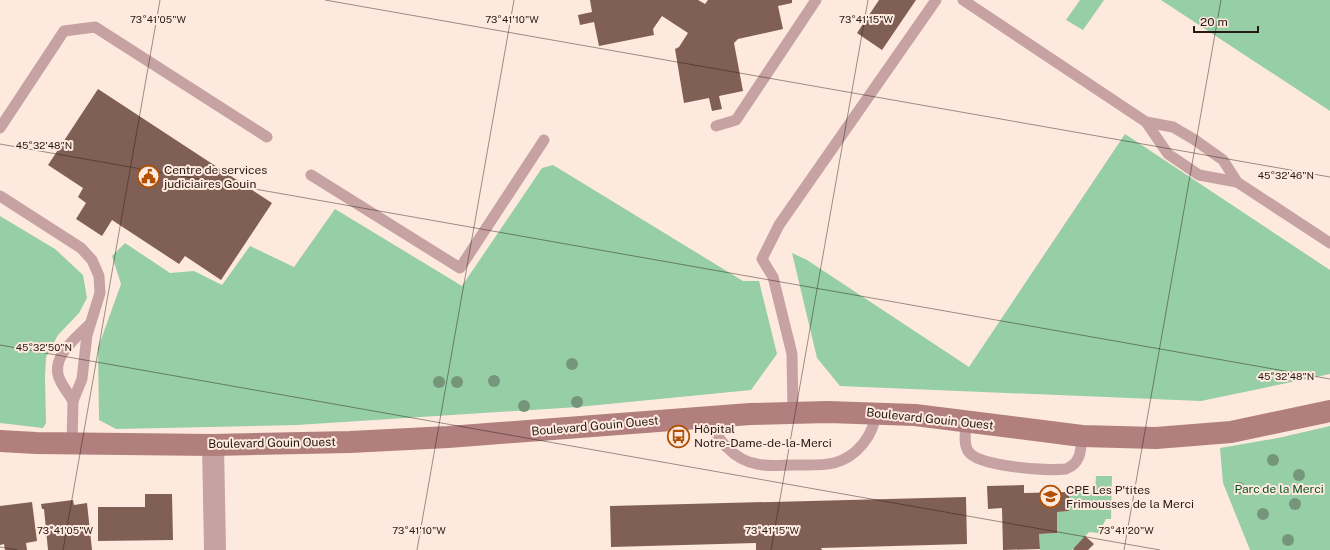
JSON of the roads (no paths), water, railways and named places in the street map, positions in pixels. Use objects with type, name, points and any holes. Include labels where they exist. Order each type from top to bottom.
[{"type":"street","name":"Boulevard Gouin Ouest","points":[[0,441],[72,444],[213,445],[350,442],[448,437],[793,412],[876,412],[966,421],[1082,436],[1134,438],[1197,436],[1267,426],[1330,411]]},
{"type":"street","points":[[213,445],[214,550]]},
{"type":"lane","points":[[716,126],[736,120],[816,0]]},
{"type":"lane","points":[[793,412],[792,354],[773,277],[762,259],[779,225],[936,0]]},
{"type":"lane","points":[[963,0],[1146,122],[1168,154],[1199,175],[1237,182],[1330,243]]},
{"type":"lane","points":[[0,128],[64,31],[95,27],[267,136]]},
{"type":"lane","points":[[1146,122],[1173,127],[1195,140],[1223,160],[1237,182]]},
{"type":"lane","points":[[312,175],[460,268],[544,140]]},
{"type":"lane","points":[[0,196],[81,248],[92,260],[99,276],[100,293],[84,350],[82,379],[73,401],[72,444]]},
{"type":"lane","points":[[73,401],[59,379],[59,361],[65,349],[90,325]]},
{"type":"lane","points":[[710,417],[713,427],[720,440],[738,455],[751,462],[763,466],[816,465],[842,460],[858,448],[873,430],[876,412]]},
{"type":"lane","points":[[966,421],[965,441],[969,452],[979,460],[994,464],[1066,469],[1078,460],[1082,436]]},
{"type":"place","name":"Centre de services judiciaires Gouin","points":[[148,177]]},
{"type":"place","name":"Hôpital Notre-Dame-de-la-Merci","points":[[678,436]]},
{"type":"place","name":"CPE Les P'tites Frimousses de la Merci","points":[[1050,497]]},
{"type":"park label","name":"Parc de la Merci","points":[[1279,489]]}]
